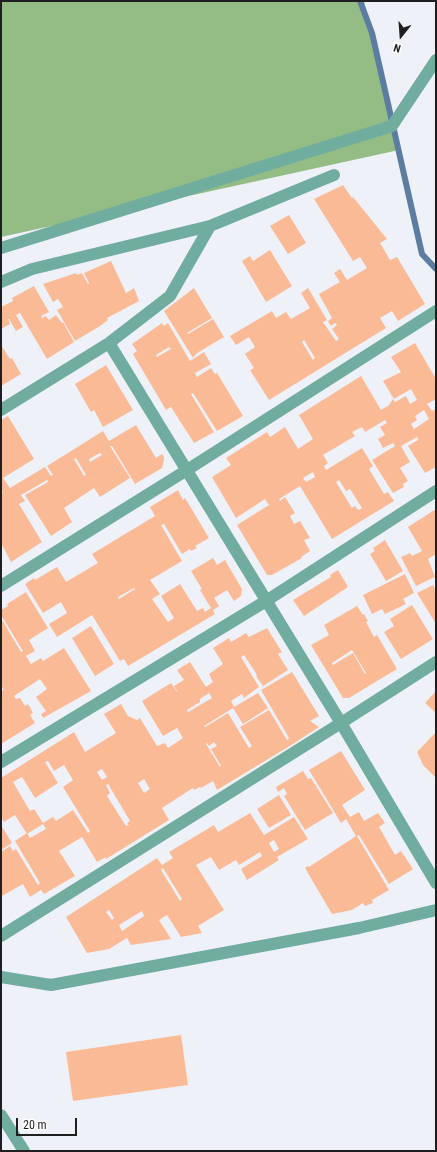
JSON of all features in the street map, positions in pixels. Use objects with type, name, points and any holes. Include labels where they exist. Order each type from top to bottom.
[{"type":"street","points":[[1,248],[392,126],[436,60]]},
{"type":"street","points":[[1,282],[32,269],[210,226],[334,175]]},
{"type":"street","points":[[1,410],[109,343],[170,296],[210,226]]},
{"type":"street","points":[[1,586],[187,470],[436,311]]},
{"type":"street","points":[[109,343],[436,881]]},
{"type":"street","points":[[1,762],[266,601],[436,491]]},
{"type":"street","points":[[1,936],[436,662]]},
{"type":"street","points":[[1,977],[51,985],[359,928],[436,910]]},
{"type":"street","points":[[1,1115],[24,1151]]},
{"type":"green space","points":[[1,1],[364,1],[399,150],[1,237]]},
{"type":"building","points":[[343,185],[352,198],[353,197],[387,239],[380,243],[390,260],[397,257],[425,304],[398,321],[392,311],[380,318],[386,328],[269,400],[250,370],[254,368],[245,354],[255,347],[249,337],[236,345],[230,336],[272,311],[276,318],[286,312],[291,319],[310,308],[301,293],[308,288],[327,320],[323,322],[336,341],[339,339],[332,329],[337,325],[335,323],[331,326],[328,321],[332,318],[319,294],[340,282],[334,273],[340,269],[347,280],[367,268],[360,257],[353,261],[314,199]],"holes":[[[304,340],[315,358],[313,360],[302,342]]]},
{"type":"building","points":[[289,215],[306,243],[288,254],[270,226]]},
{"type":"building","points":[[270,250],[292,286],[266,302],[242,261],[250,256],[253,261]]},
{"type":"building","points":[[111,261],[126,293],[134,288],[139,301],[107,318],[108,320],[100,326],[75,341],[57,310],[63,307],[58,299],[53,302],[43,284],[76,273],[77,275],[82,273],[88,284],[89,283],[84,273]]},
{"type":"building","points":[[34,286],[49,312],[41,316],[42,318],[46,316],[49,320],[56,315],[62,323],[63,322],[74,342],[47,359],[20,313],[16,315],[23,327],[16,331],[8,319],[10,324],[1,329],[1,307],[13,301],[12,298]]},
{"type":"building","points":[[194,288],[212,318],[187,333],[188,334],[213,319],[224,337],[197,353],[193,358],[164,311]]},
{"type":"building","points":[[162,323],[164,326],[168,323],[190,361],[204,352],[211,364],[195,373],[197,377],[211,368],[215,374],[217,373],[243,416],[217,431],[193,393],[191,394],[214,432],[194,443],[171,407],[166,410],[133,354],[137,351],[132,344]],"holes":[[[169,347],[171,349],[157,357],[156,355]]]},
{"type":"building","points":[[415,343],[436,379],[436,399],[427,404],[432,411],[436,409],[436,467],[425,473],[408,446],[418,440],[417,437],[401,446],[410,462],[400,468],[408,481],[403,484],[404,487],[393,493],[372,460],[395,446],[393,443],[383,448],[378,439],[385,435],[380,427],[387,423],[385,420],[365,432],[362,427],[352,432],[355,436],[323,455],[328,463],[324,466],[326,470],[362,448],[373,466],[369,469],[384,494],[388,492],[394,501],[332,539],[300,486],[279,499],[280,501],[285,497],[295,513],[290,516],[294,524],[300,521],[310,538],[304,540],[310,551],[301,557],[302,558],[272,575],[267,575],[237,525],[269,505],[265,499],[236,518],[212,477],[231,465],[226,458],[267,432],[270,437],[285,427],[298,449],[313,439],[299,415],[361,376],[381,410],[389,405],[393,399],[395,402],[406,396],[410,404],[417,400],[411,389],[394,399],[383,381],[401,372],[391,357]],"holes":[[[424,410],[429,419],[414,429],[411,424],[417,420],[415,416]],[[313,472],[315,477],[306,482],[303,478]],[[339,480],[346,491],[350,489],[362,508],[358,510],[355,506],[352,508],[336,482]]]},
{"type":"building","points":[[1,345],[10,359],[12,358],[21,374],[1,386]]},
{"type":"building","points":[[106,365],[133,410],[103,427],[94,410],[91,412],[75,384]]},
{"type":"building","points":[[8,416],[34,459],[3,478],[10,488],[45,467],[51,476],[53,475],[47,466],[103,431],[109,441],[136,425],[156,458],[162,454],[164,457],[162,468],[135,484],[112,446],[110,446],[130,478],[100,497],[94,488],[64,508],[72,522],[51,536],[25,495],[48,482],[47,480],[21,495],[25,501],[19,504],[42,542],[11,562],[1,543],[1,494],[3,493],[1,489],[1,420]],"holes":[[[100,453],[102,455],[90,462],[89,459]],[[76,458],[86,475],[84,476],[74,459]]]},
{"type":"building","points":[[178,490],[183,500],[185,498],[209,538],[195,546],[197,548],[191,551],[190,549],[182,554],[164,524],[161,525],[182,561],[150,580],[160,594],[152,599],[168,622],[174,618],[161,596],[180,584],[197,611],[203,608],[205,612],[211,608],[191,571],[213,558],[217,565],[225,560],[242,589],[241,596],[234,601],[227,590],[214,598],[219,606],[213,610],[215,614],[128,666],[124,659],[120,661],[92,615],[57,637],[49,624],[67,613],[61,602],[43,613],[25,584],[57,567],[66,582],[98,563],[92,554],[155,516],[150,507]],"holes":[[[134,588],[135,589],[119,599],[118,597]]]},
{"type":"building","points":[[436,509],[436,554],[428,559],[435,577],[416,586],[401,557],[410,553],[412,556],[422,551],[408,527]]},
{"type":"building","points":[[385,540],[403,571],[386,581],[370,554],[375,551],[373,548]]},
{"type":"building","points":[[338,570],[348,587],[304,616],[293,600],[331,577],[330,575]]},
{"type":"building","points":[[405,574],[414,593],[403,599],[406,604],[385,614],[382,609],[372,614],[363,595]]},
{"type":"building","points":[[433,585],[436,591],[436,624],[417,593]]},
{"type":"building","points":[[26,592],[48,628],[29,640],[35,651],[26,656],[31,664],[41,658],[43,661],[64,648],[91,691],[43,718],[41,714],[46,711],[36,697],[47,689],[40,679],[14,696],[16,699],[20,698],[25,706],[28,704],[33,713],[30,715],[35,723],[1,744],[1,691],[4,690],[1,685],[1,618],[21,652],[23,651],[1,615],[1,610],[8,606],[7,604]]},
{"type":"building","points":[[412,605],[433,639],[401,659],[384,632],[394,626],[390,619]]},
{"type":"building","points":[[357,606],[368,621],[366,622],[374,637],[377,635],[397,669],[349,698],[343,698],[311,645],[329,635],[324,625]],"holes":[[[352,650],[366,673],[365,674],[353,653],[333,665],[332,663]]]},
{"type":"building","points":[[91,626],[114,664],[95,676],[72,638]]},
{"type":"building","points":[[267,628],[282,652],[278,654],[288,670],[263,686],[244,655],[241,657],[259,687],[244,698],[242,694],[231,701],[234,707],[258,693],[268,708],[243,724],[233,708],[204,726],[205,727],[228,713],[249,748],[252,746],[240,727],[269,710],[287,740],[289,738],[261,690],[292,672],[319,716],[310,721],[319,727],[217,790],[213,781],[201,788],[200,787],[194,790],[193,788],[162,808],[169,820],[106,859],[106,857],[97,862],[82,837],[59,851],[75,876],[44,894],[41,890],[30,897],[23,884],[2,896],[1,852],[10,846],[13,851],[16,849],[38,885],[40,883],[15,841],[27,833],[15,815],[4,822],[1,817],[1,778],[74,732],[85,752],[116,733],[104,714],[121,704],[128,716],[137,720],[140,718],[157,746],[165,743],[168,748],[183,738],[177,728],[163,736],[142,701],[171,683],[177,692],[174,686],[184,680],[177,670],[190,662],[206,687],[213,682],[209,674],[223,664],[213,648],[229,638],[231,642],[246,633],[249,637]],"holes":[[[209,693],[212,698],[188,712],[187,710],[200,702],[200,699]],[[214,742],[217,746],[211,749],[221,766],[220,767],[206,744],[207,743],[209,746]],[[48,761],[54,771],[64,765],[73,780],[63,787],[90,831],[88,833],[73,810],[56,821],[53,817],[43,823],[34,809],[30,811],[13,782],[22,777],[35,798],[58,783],[45,762]],[[102,769],[107,777],[102,780],[97,772]],[[144,779],[150,789],[144,793],[138,783]],[[108,784],[130,821],[127,823],[129,825],[126,826],[107,796],[110,793],[106,785]],[[43,824],[46,829],[30,838],[27,834]]]},
{"type":"building","points":[[436,691],[436,713],[425,703]]},
{"type":"building","points":[[436,732],[436,778],[423,765],[417,752]]},
{"type":"building","points":[[341,751],[365,790],[342,805],[350,817],[359,812],[364,821],[378,813],[385,823],[379,827],[395,855],[401,851],[413,869],[389,884],[359,835],[357,836],[389,890],[372,900],[373,903],[365,906],[363,903],[352,910],[332,914],[305,868],[308,866],[309,867],[356,836],[346,819],[341,823],[309,770]]},
{"type":"building","points":[[303,771],[308,779],[311,778],[333,813],[305,830],[284,796],[287,794],[284,788],[278,792],[276,787]]},
{"type":"building","points":[[279,795],[291,815],[269,828],[257,809]]},
{"type":"building","points":[[250,813],[264,835],[294,817],[308,839],[277,857],[279,860],[247,880],[241,869],[262,856],[260,852],[239,865],[236,860],[219,870],[211,857],[196,865],[224,910],[198,926],[202,933],[181,937],[167,915],[159,920],[171,939],[131,945],[127,938],[109,949],[87,953],[66,917],[157,858],[162,865],[173,858],[169,852],[214,825],[218,832]],"holes":[[[274,840],[279,849],[274,852],[269,843]],[[163,868],[182,899],[180,901],[161,870]],[[109,910],[114,918],[112,920],[106,912]],[[142,911],[144,916],[122,931],[119,925]]]},
{"type":"building","points":[[1,825],[12,843],[1,850]]},
{"type":"building","points":[[181,1035],[188,1085],[73,1101],[66,1052]]},
{"type":"waterway","points":[[360,1],[372,33],[422,254],[436,269]]}]
